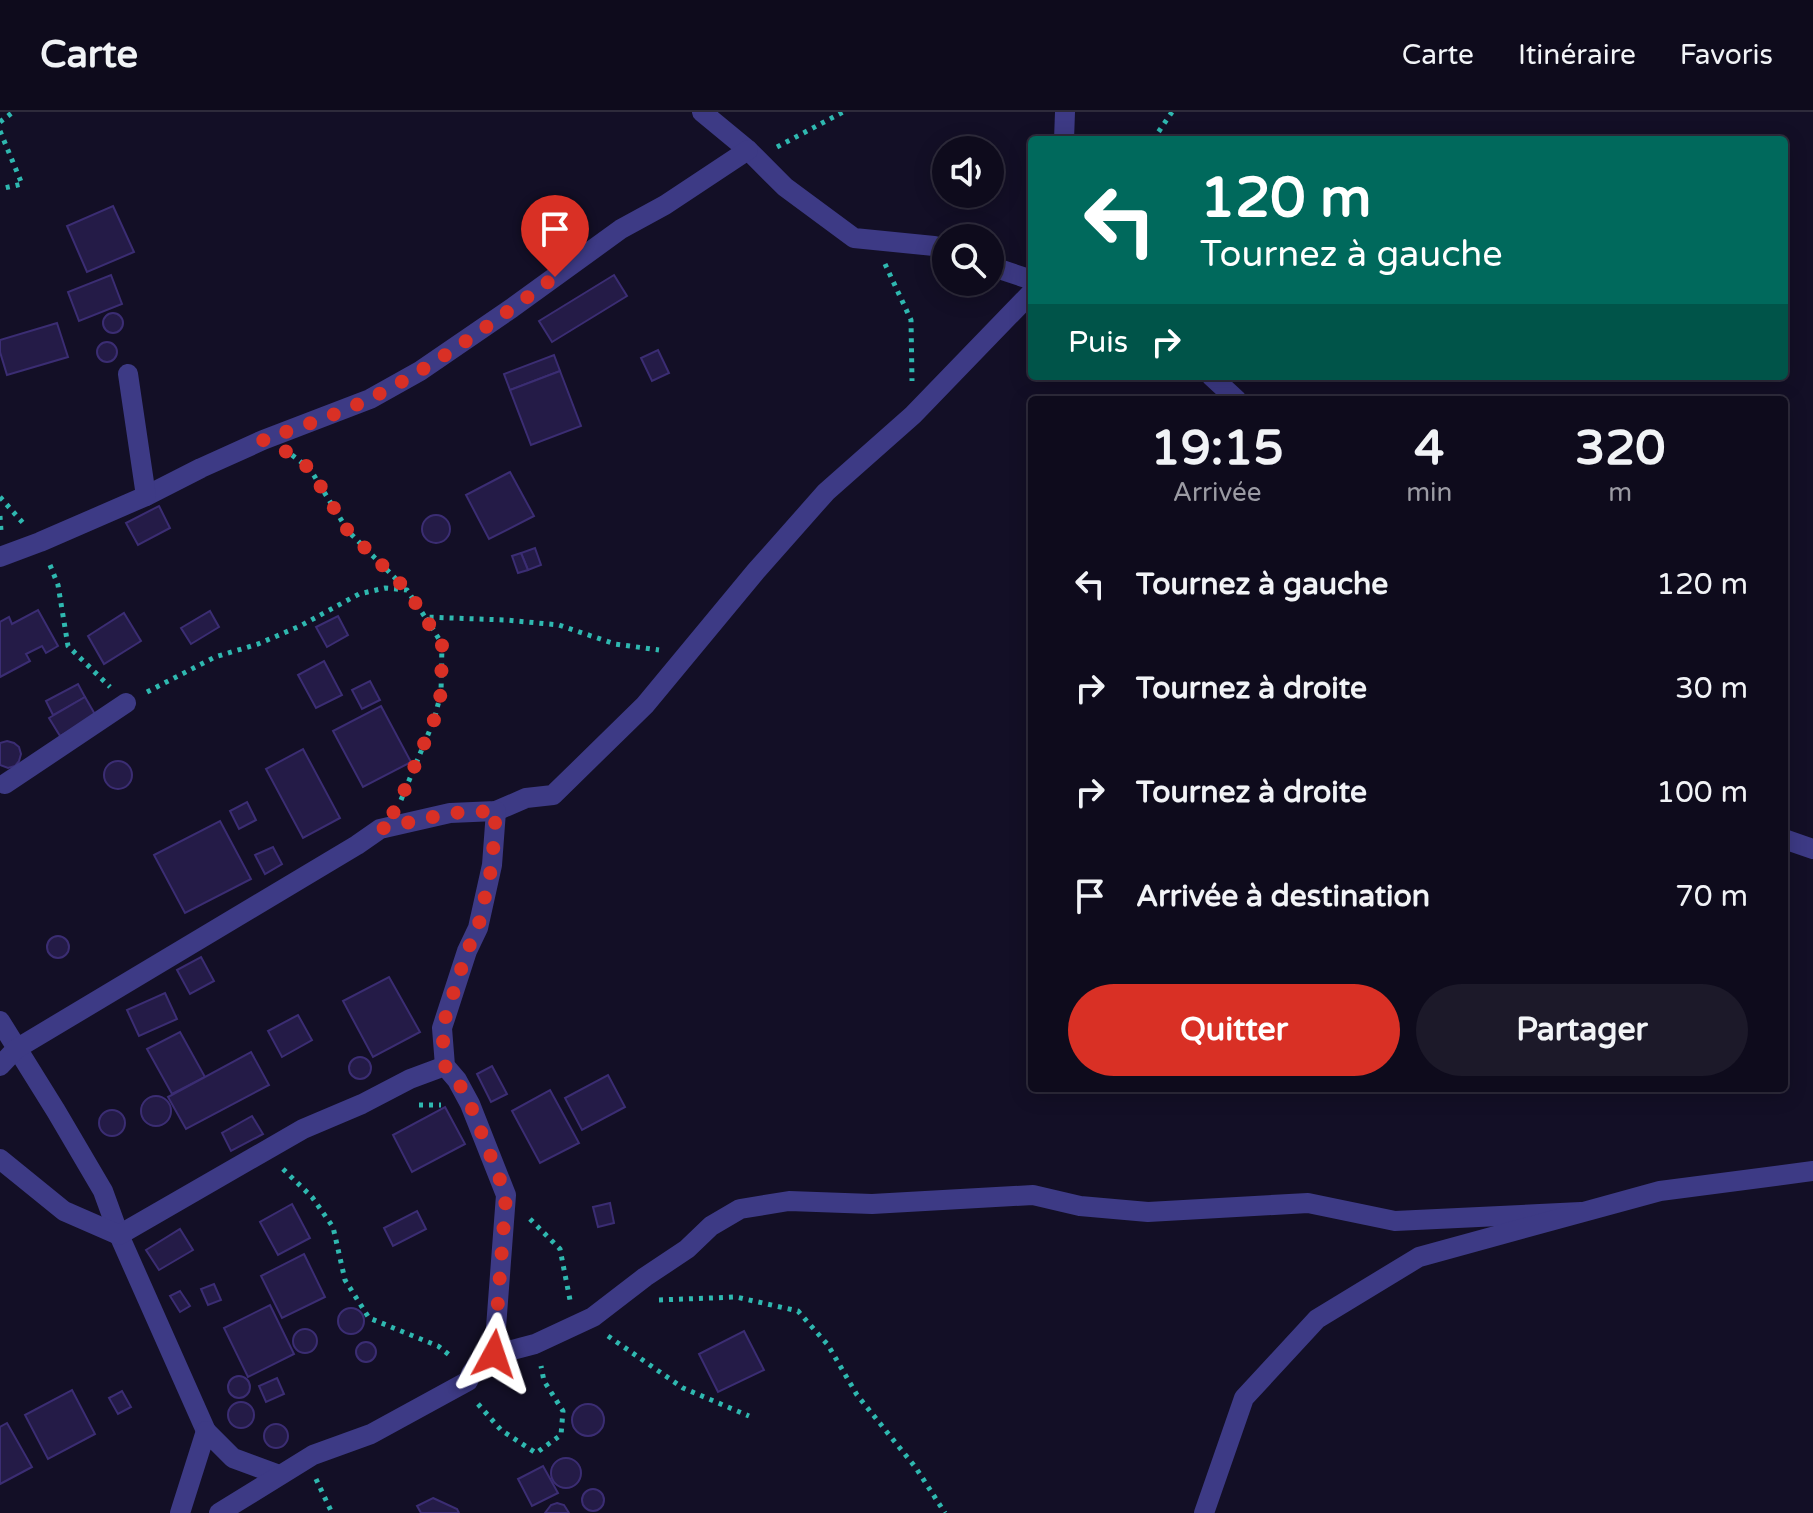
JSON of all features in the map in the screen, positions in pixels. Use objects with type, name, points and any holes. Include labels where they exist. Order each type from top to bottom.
[{"type":"street","points":[[702,112],[785,187],[854,238],[932,246]]},
{"type":"street","points":[[1064,136],[1065,112]]},
{"type":"street","points":[[0,557],[146,496],[263,440],[370,399],[420,371],[621,229],[752,154]]},
{"type":"street","points":[[1004,271],[1028,279]]},
{"type":"street","points":[[0,1066],[16,1049],[265,902],[380,829],[450,813],[496,811],[526,798],[553,795],[645,705],[826,492],[913,415],[1028,296]]},
{"type":"street","points":[[128,374],[146,496]]},
{"type":"street","points":[[1215,380],[1233,396]]},
{"type":"street","points":[[2,787],[126,703]]},
{"type":"street","points":[[494,1354],[506,1195],[470,1104],[445,1066],[442,1028],[467,951],[478,928],[492,865],[496,811]]},
{"type":"street","points":[[1788,840],[1813,849]]},
{"type":"street","points":[[0,1021],[103,1191],[119,1235],[206,1431],[233,1458],[279,1475]]},
{"type":"street","points":[[119,1235],[303,1129],[445,1066]]},
{"type":"street","points":[[0,1159],[64,1211],[119,1235]]},
{"type":"street","points":[[1204,1513],[1244,1398],[1317,1319],[1419,1257],[1660,1191],[1813,1171]]},
{"type":"street","points":[[219,1513],[313,1455],[371,1434],[470,1377],[482,1358],[535,1344],[593,1317],[687,1249],[711,1226],[740,1209],[789,1201],[872,1204],[1033,1195],[1080,1206],[1148,1212],[1308,1203],[1395,1221],[1581,1212]]},
{"type":"street","points":[[180,1513],[206,1431]]},
{"type":"path","points":[[0,122],[13,112]]},
{"type":"path","points":[[752,154],[843,112]]},
{"type":"path","points":[[1156,136],[1172,112]]},
{"type":"path","points":[[0,131],[22,184],[0,189]]},
{"type":"path","points":[[854,238],[883,260],[911,320],[913,415]]},
{"type":"path","points":[[263,440],[291,454],[310,469],[348,531],[407,590],[442,644],[441,693],[434,720],[397,808],[380,829]]},
{"type":"path","points":[[40,542],[58,585],[68,646],[126,703],[215,657],[258,644],[300,626],[359,594],[385,588],[407,590]]},
{"type":"path","points":[[425,617],[559,625],[615,644],[687,654]]},
{"type":"path","points":[[252,1157],[280,1167],[312,1197],[333,1227],[345,1280],[369,1318],[438,1346],[470,1377],[478,1406],[501,1430],[536,1453],[561,1435],[563,1411],[544,1381],[535,1344]]},
{"type":"path","points":[[618,1298],[652,1301],[736,1297],[798,1311],[828,1345],[857,1395],[916,1468],[945,1513]]},
{"type":"path","points":[[313,1455],[315,1476],[332,1513]]},
{"type":"building","points":[[113,206],[134,252],[87,272],[67,226]]},
{"type":"building","points":[[111,275],[122,304],[79,321],[68,292]]},
{"type":"building","points":[[614,275],[627,296],[552,342],[539,321]]},
{"type":"building","points":[[109,313],[117,313],[123,323],[117,333],[109,333],[103,327],[103,319]]},
{"type":"building","points":[[57,323],[68,357],[7,375],[0,340]]},
{"type":"building","points":[[107,342],[114,345],[117,352],[114,359],[107,362],[100,359],[97,352],[100,345]]},
{"type":"building","points":[[658,350],[669,373],[652,381],[641,358]]},
{"type":"building","points":[[554,355],[560,371],[510,390],[504,374]]},
{"type":"building","points":[[560,371],[581,426],[531,445],[510,390]]},
{"type":"building","points":[[510,472],[534,516],[489,539],[466,495]]},
{"type":"building","points":[[159,506],[170,528],[138,545],[126,523]]},
{"type":"building","points":[[436,515],[446,519],[450,529],[446,539],[436,543],[426,539],[422,529],[426,519]]},
{"type":"building","points":[[535,548],[541,565],[528,570],[521,553]]},
{"type":"building","points":[[521,553],[528,570],[518,573],[512,556]]},
{"type":"building","points":[[38,610],[58,646],[46,653],[42,646],[26,654],[30,661],[0,677],[0,622],[9,617],[12,624]]},
{"type":"building","points":[[210,611],[219,627],[191,644],[181,628]]},
{"type":"building","points":[[124,613],[141,641],[104,664],[88,636]]},
{"type":"building","points":[[338,616],[348,635],[327,647],[316,627]]},
{"type":"building","points":[[324,661],[342,695],[316,708],[298,675]]},
{"type":"building","points":[[370,681],[380,700],[362,709],[352,690]]},
{"type":"building","points":[[78,684],[85,697],[53,715],[46,701]]},
{"type":"building","points":[[85,697],[96,716],[60,736],[49,718]]},
{"type":"building","points":[[381,706],[411,762],[363,787],[333,731]]},
{"type":"building","points":[[7,741],[19,747],[21,754],[15,766],[8,768],[0,765],[0,743]]},
{"type":"building","points":[[303,749],[340,818],[303,838],[266,769]]},
{"type":"building","points":[[118,761],[128,765],[132,775],[128,785],[118,789],[108,785],[104,775],[108,765]]},
{"type":"building","points":[[247,802],[256,820],[239,829],[230,811]]},
{"type":"building","points":[[220,821],[251,879],[185,913],[154,855]]},
{"type":"building","points":[[273,847],[282,864],[265,874],[255,855]]},
{"type":"building","points":[[58,936],[66,939],[69,947],[66,955],[58,958],[50,955],[47,947],[50,939]]},
{"type":"building","points":[[201,957],[214,981],[190,994],[177,970]]},
{"type":"building","points":[[389,977],[420,1032],[373,1057],[343,1001]]},
{"type":"building","points":[[165,993],[177,1019],[139,1036],[127,1010]]},
{"type":"building","points":[[298,1015],[312,1040],[282,1057],[268,1031]]},
{"type":"building","points":[[180,1032],[205,1077],[172,1094],[147,1049]]},
{"type":"building","points":[[251,1052],[269,1085],[186,1129],[168,1097]]},
{"type":"building","points":[[356,1057],[364,1057],[371,1068],[364,1079],[356,1079],[349,1072],[349,1064]]},
{"type":"building","points":[[492,1066],[507,1094],[491,1102],[477,1074]]},
{"type":"building","points":[[608,1075],[625,1107],[582,1130],[565,1098]]},
{"type":"building","points":[[550,1090],[579,1143],[540,1163],[512,1111]]},
{"type":"building","points":[[156,1096],[167,1100],[171,1111],[167,1122],[156,1126],[145,1122],[141,1111],[145,1100]]},
{"type":"building","points":[[445,1107],[465,1144],[412,1172],[393,1135]]},
{"type":"building","points":[[112,1110],[121,1114],[125,1123],[121,1132],[112,1136],[103,1132],[99,1123],[103,1114]]},
{"type":"building","points":[[252,1116],[263,1134],[231,1151],[222,1133]]},
{"type":"building","points":[[610,1203],[614,1223],[598,1227],[593,1207]]},
{"type":"building","points":[[292,1204],[310,1238],[278,1255],[260,1222]]},
{"type":"building","points":[[417,1211],[426,1229],[393,1246],[384,1228]]},
{"type":"building","points":[[180,1229],[193,1250],[159,1270],[146,1250]]},
{"type":"building","points":[[304,1254],[325,1297],[282,1318],[261,1276]]},
{"type":"building","points":[[214,1284],[221,1300],[208,1305],[201,1289]]},
{"type":"building","points":[[180,1291],[190,1306],[180,1312],[170,1296]]},
{"type":"building","points":[[270,1305],[294,1354],[248,1377],[224,1328]]},
{"type":"building","points":[[351,1308],[360,1312],[364,1321],[360,1330],[351,1334],[342,1330],[338,1321],[342,1312]]},
{"type":"building","points":[[305,1329],[313,1333],[317,1341],[313,1349],[305,1353],[297,1349],[293,1341],[297,1333]]},
{"type":"building","points":[[744,1331],[764,1370],[718,1392],[699,1354]]},
{"type":"building","points":[[366,1342],[373,1345],[376,1352],[373,1359],[366,1362],[359,1359],[356,1352],[359,1345]]},
{"type":"building","points":[[239,1376],[247,1379],[250,1387],[247,1395],[239,1398],[231,1395],[228,1387],[231,1379]]},
{"type":"building","points":[[277,1378],[284,1394],[266,1402],[259,1386]]},
{"type":"building","points":[[72,1390],[95,1434],[48,1459],[25,1415]]},
{"type":"building","points":[[122,1391],[131,1407],[118,1414],[109,1398]]},
{"type":"building","points":[[241,1402],[250,1406],[254,1415],[250,1424],[241,1428],[232,1424],[228,1415],[232,1406]]},
{"type":"building","points":[[588,1404],[599,1409],[604,1420],[599,1431],[588,1436],[577,1431],[572,1420],[577,1409]]},
{"type":"building","points":[[7,1423],[32,1467],[0,1484],[0,1427]]},
{"type":"building","points":[[276,1424],[287,1431],[288,1436],[281,1447],[276,1448],[265,1441],[264,1436],[271,1425]]},
{"type":"building","points":[[566,1458],[577,1462],[581,1473],[577,1484],[566,1488],[555,1484],[551,1473],[555,1462]]},
{"type":"building","points":[[543,1466],[558,1493],[532,1506],[518,1479]]},
{"type":"building","points":[[593,1489],[601,1492],[604,1500],[601,1508],[593,1511],[585,1508],[582,1500],[585,1492]]},
{"type":"building","points":[[433,1498],[457,1509],[459,1513],[421,1513],[417,1506]]},
{"type":"building","points":[[551,1505],[564,1505],[569,1513],[545,1513]]},
{"type":"route","points":[[494,1354],[506,1195],[470,1104],[445,1066],[442,1028],[467,951],[478,928],[492,865],[496,811],[450,813],[380,829],[397,808],[434,720],[441,693],[442,644],[407,590],[348,531],[310,469],[291,454],[263,440],[370,399],[420,371],[555,277]]}]
